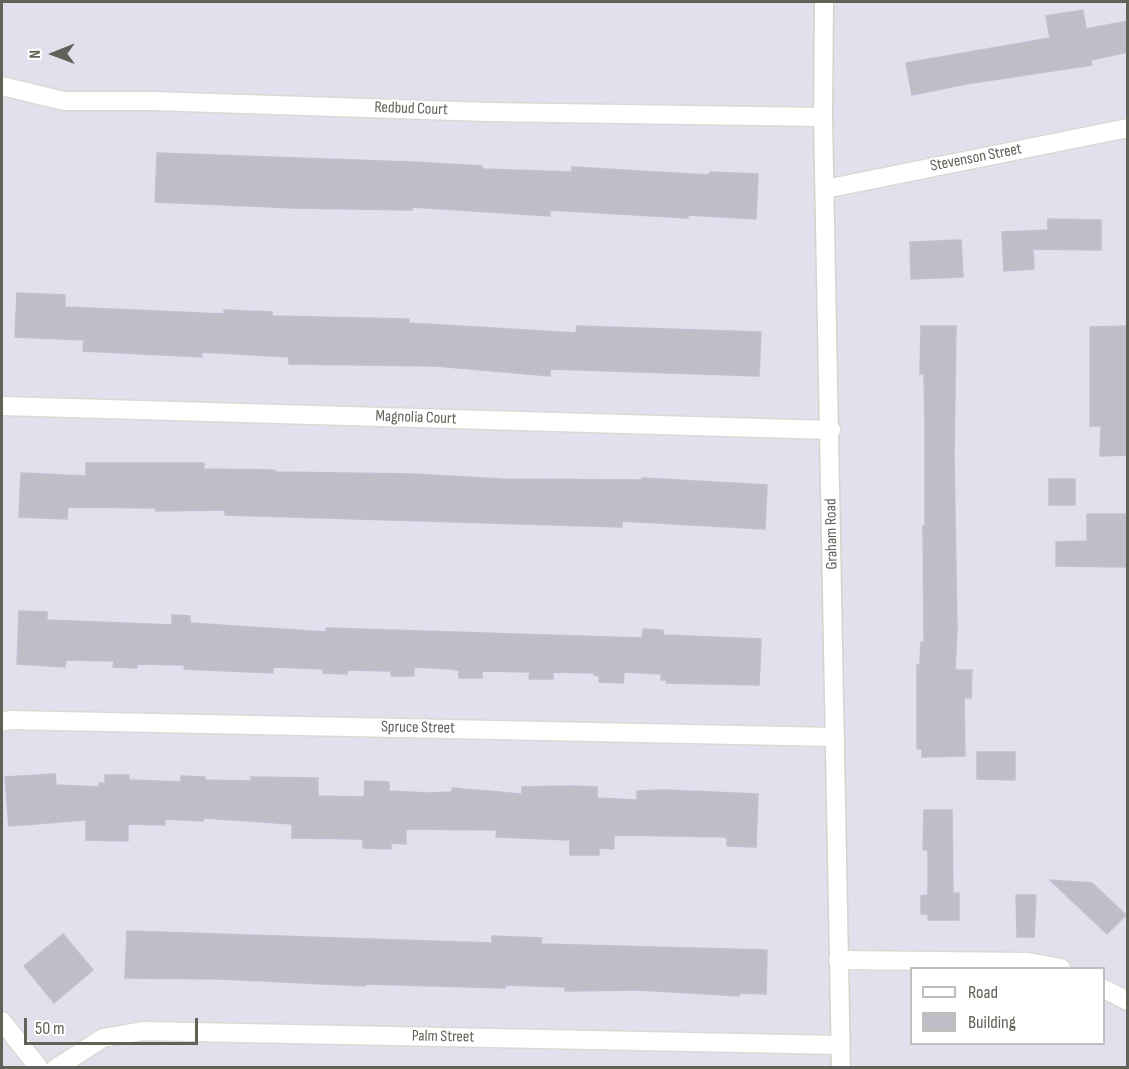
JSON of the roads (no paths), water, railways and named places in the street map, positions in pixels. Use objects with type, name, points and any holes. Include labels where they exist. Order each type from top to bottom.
[{"type":"street","name":"Graham Road","points":[[825,2],[823,117],[831,430],[840,1068]]},
{"type":"street","name":"Redbud Court","points":[[2,86],[64,101],[152,101],[500,112],[823,117]]},
{"type":"street","name":"Stevenson Street","points":[[825,189],[1128,128]]},
{"type":"street","name":"Magnolia Court","points":[[2,406],[831,430]]},
{"type":"street","name":"Spruce Street","points":[[2,722],[10,720],[835,737]]},
{"type":"street","points":[[838,960],[1028,962],[1051,967]]},
{"type":"street","points":[[1105,990],[1128,1001]]},
{"type":"street","points":[[2,1021],[39,1068]]},
{"type":"street","name":"Palm Street","points":[[56,1068],[103,1038],[143,1031],[840,1045]]}]
